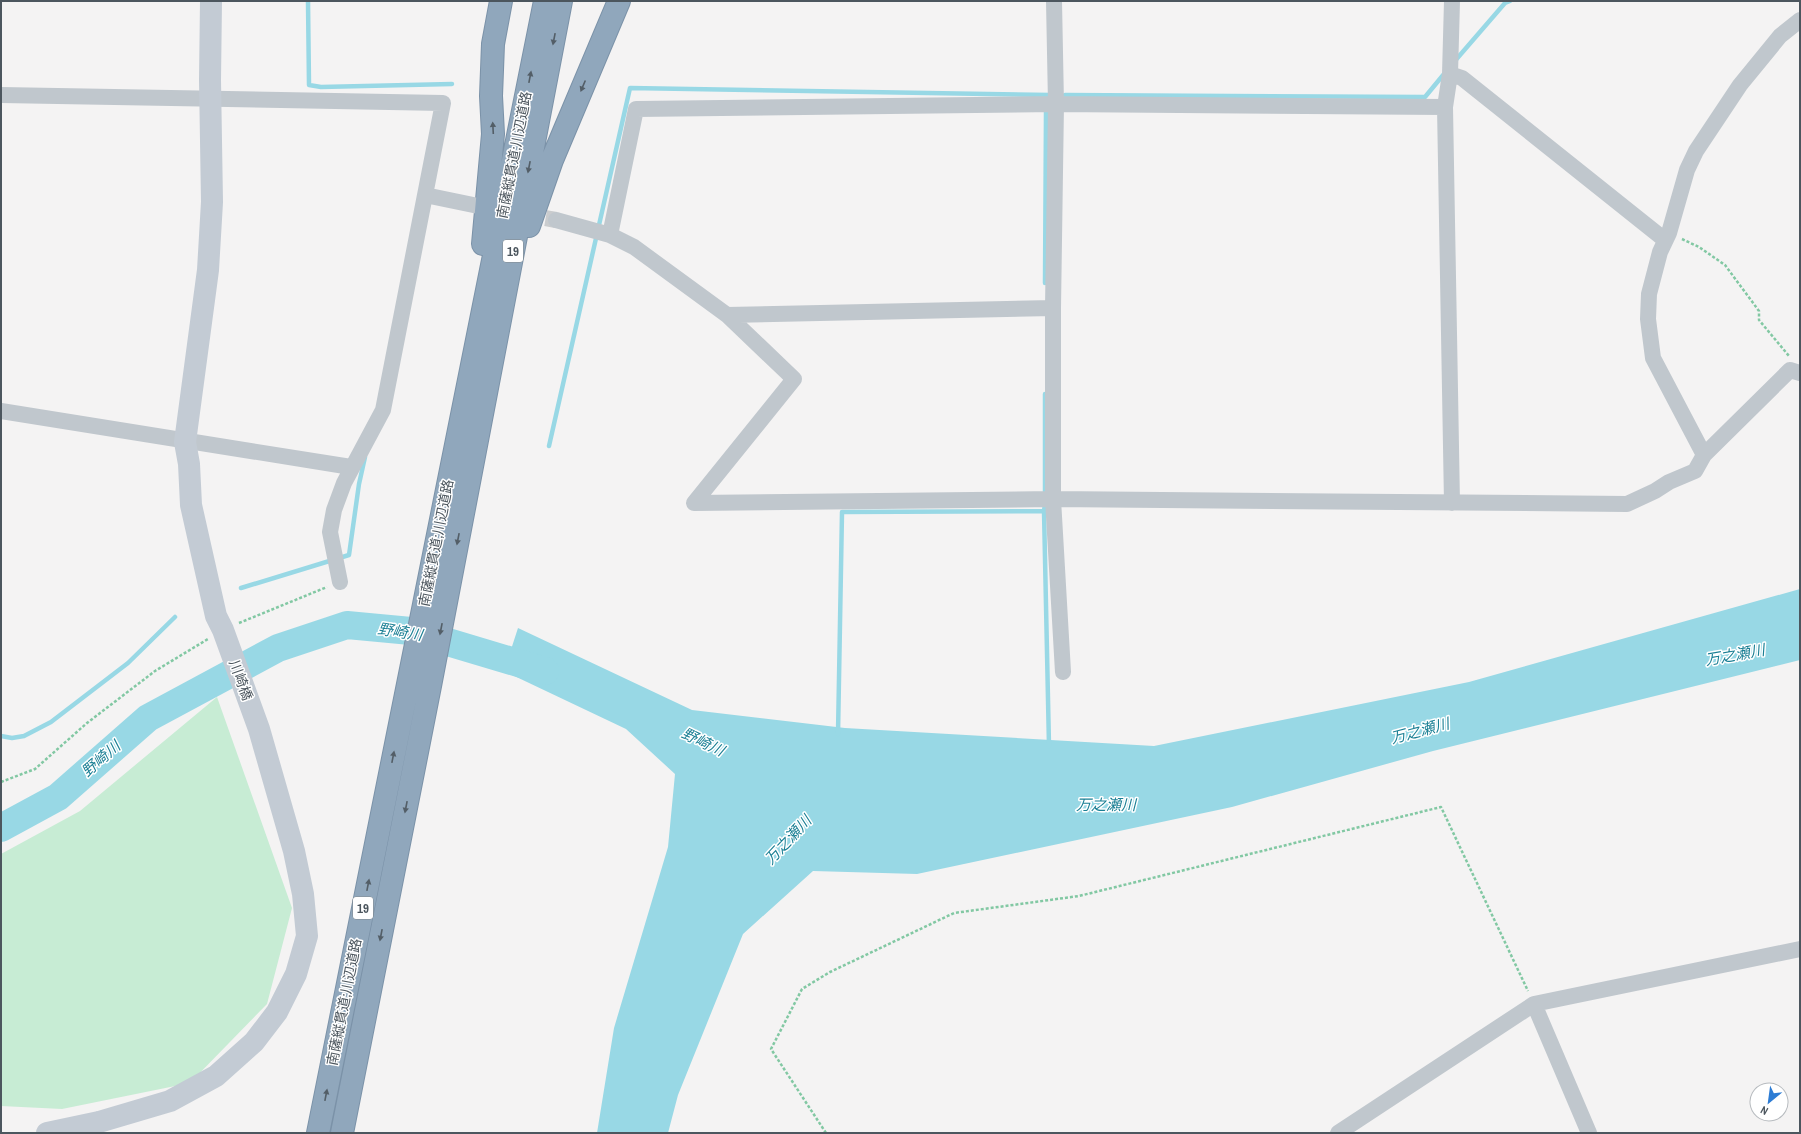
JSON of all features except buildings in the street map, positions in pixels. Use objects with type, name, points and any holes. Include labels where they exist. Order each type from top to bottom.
[{"type":"highway","name":"19","points":[[447,486],[475,308],[486,219],[493,134],[491,96],[493,44],[501,1]]},
{"type":"highway","name":"南薩縦貫道;川辺道路","points":[[342,1133],[430,686],[447,486],[546,1]]},
{"type":"highway","name":"南薩縦貫道;川辺道路","points":[[318,1133],[408,682],[465,500],[561,1]]},
{"type":"highway","name":"19","points":[[598,50],[610,1]]},
{"type":"highway","name":"19","points":[[465,500],[508,336],[528,227],[552,160],[619,1]]},
{"type":"street","name":"川崎橋","points":[[47,1133],[99,1122],[170,1101],[216,1076],[254,1042],[277,1012],[296,974],[307,936],[304,901],[294,851],[259,729],[223,630],[216,616],[191,505],[189,464],[185,442],[208,270],[212,202],[211,1]]},
{"type":"street","points":[[1054,1],[1056,104],[1048,308],[1053,499],[1063,672]]},
{"type":"street","points":[[1452,1],[1450,68],[1445,107],[1452,503]]},
{"type":"street","points":[[1704,454],[1653,358],[1648,318],[1649,294],[1660,252],[1667,236],[1687,170],[1696,151],[1740,85],[1780,36],[1800,20]]},
{"type":"street","points":[[1450,68],[1667,236]]},
{"type":"street","points":[[1,95],[442,103],[383,410],[351,467],[337,503],[330,532],[340,582]]},
{"type":"street","points":[[610,235],[636,109],[1056,104],[1445,107]]},
{"type":"street","points":[[425,195],[483,207]]},
{"type":"street","points":[[556,220],[610,235],[634,247],[727,315],[794,379],[694,503],[1053,499],[1627,504],[1656,491],[1669,482],[1695,471],[1704,454],[1795,372]]},
{"type":"street","points":[[727,315],[1048,308]]},
{"type":"street","points":[[1,411],[185,442],[351,467]]},
{"type":"street","points":[[1338,1133],[1534,1004],[1800,949]]},
{"type":"street","points":[[1534,1004],[1589,1133]]},
{"type":"path","points":[[1667,236],[1699,247],[1725,265],[1759,310],[1759,320],[1777,344],[1797,364],[1795,372]]},
{"type":"path","points":[[1,782],[35,769],[87,723],[155,671],[223,630],[340,582]]},
{"type":"path","points":[[826,1133],[771,1049],[802,989],[830,972],[954,913],[1079,896],[1441,807],[1534,1004]]},
{"type":"green space","points":[[217,697],[292,908],[267,1004],[190,1083],[62,1109],[1,1106],[1,854],[80,811]]},
{"type":"water","name":"万之瀬川","points":[[1800,589],[1800,660],[1433,751],[1232,807],[917,874],[813,871],[743,934],[678,1095],[668,1133],[597,1133],[614,1028],[668,847],[675,774],[626,729],[504,671],[518,628],[692,710],[845,728],[1154,746],[1469,682]]},
{"type":"waterway","points":[[308,1],[309,85],[321,87],[452,84]]},
{"type":"waterway","points":[[1454,62],[1505,3],[1510,1]]},
{"type":"waterway","points":[[1065,95],[1425,97],[1444,74]]},
{"type":"waterway","points":[[549,446],[630,88],[1051,95]]},
{"type":"waterway","points":[[1045,283],[1046,111]]},
{"type":"waterway","points":[[1045,394],[1045,492]]},
{"type":"waterway","points":[[241,588],[349,555],[359,484],[365,457]]},
{"type":"waterway","points":[[838,734],[842,512],[1044,511],[1045,504]]},
{"type":"waterway","points":[[1044,511],[1049,746]]},
{"type":"waterway","points":[[1,736],[12,738],[24,736],[51,722],[128,663],[175,617]]},
{"type":"waterway","name":"野崎川","points":[[1,828],[58,797],[148,718],[278,648],[347,625],[411,631],[545,671]]},
{"type":"tunnel","points":[[522,214],[556,220]]}]
